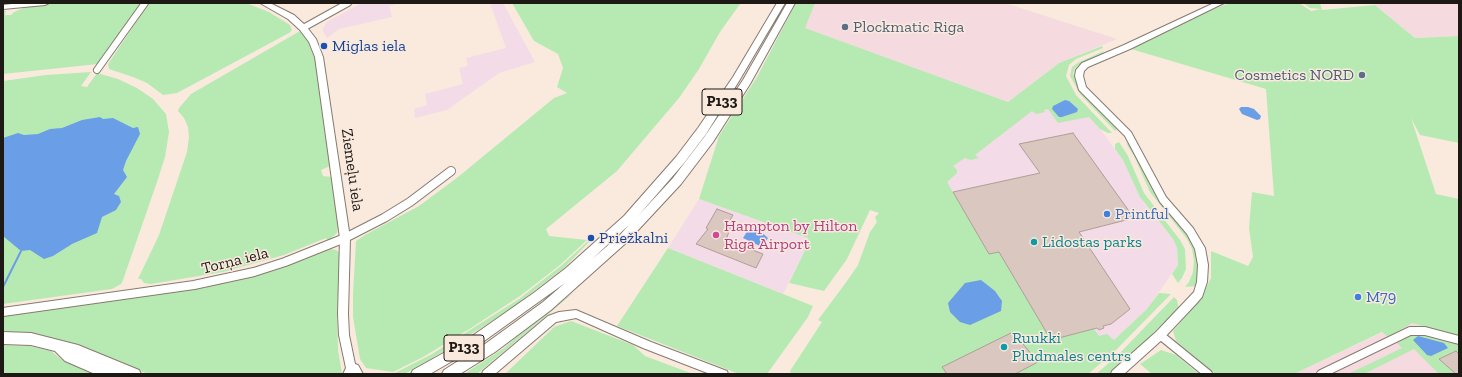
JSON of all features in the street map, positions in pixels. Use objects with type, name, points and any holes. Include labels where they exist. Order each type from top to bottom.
[{"type":"main road","name":"P133","points":[[418,374],[469,345],[539,296],[570,272],[628,219],[671,171],[702,131],[736,79],[781,3]]},
{"type":"main road","name":"P133","points":[[449,374],[490,348],[553,301],[623,239],[677,181],[709,139],[747,82],[791,3]]},
{"type":"main road","points":[[3,338],[30,339],[78,350],[134,374]]},
{"type":"main road","points":[[59,346],[70,357],[110,374]]},
{"type":"street","points":[[3,7],[45,3]]},
{"type":"street","points":[[97,70],[145,3]]},
{"type":"street","name":"Ziemeļu iela","points":[[264,3],[291,17],[303,28],[315,45],[321,64],[345,238],[343,314],[344,335],[352,372]]},
{"type":"street","points":[[303,28],[348,3]]},
{"type":"street","points":[[1116,374],[1160,335],[1198,294],[1202,282],[1203,264],[1200,248],[1190,231],[1163,199],[1148,167],[1128,134],[1082,88],[1079,76],[1080,70],[1086,65],[1220,3]]},
{"type":"street","name":"Torņa iela","points":[[3,312],[217,281],[285,262],[345,238],[384,218],[410,202],[451,171]]},
{"type":"street","points":[[487,374],[552,319],[563,315],[576,314],[647,345],[723,374]]},
{"type":"street","points":[[1321,374],[1410,331],[1425,331],[1459,340]]},
{"type":"street","points":[[1160,335],[1208,374]]},
{"type":"shaded area","points":[[362,3],[400,3],[389,6],[392,17],[339,29],[327,38],[322,30],[327,22]]},
{"type":"shaded area","points":[[490,3],[503,3],[535,62],[499,73],[447,110],[415,118],[414,109],[427,105],[425,94],[463,84],[459,68],[468,66],[466,58],[506,48]]},
{"type":"shaded area","points":[[815,3],[1005,3],[1117,39],[1059,63],[1008,102],[804,28]]},
{"type":"shaded area","points":[[1373,3],[1459,3],[1459,36],[1415,38]]},
{"type":"shaded area","points":[[1056,92],[1095,122],[1123,160],[1144,203],[1173,239],[1177,248],[1178,265],[1146,310],[1114,340],[1110,337],[1076,364],[1070,358],[1066,360],[1040,337],[940,175]]},
{"type":"shaded area","points":[[699,199],[808,238],[809,242],[783,294],[668,248]]},
{"type":"shaded area","points":[[1412,323],[1459,337],[1459,374],[1294,374],[1392,328]]},
{"type":"green space","points":[[59,3],[142,3],[98,64],[3,74],[3,10],[6,11],[5,15],[11,15],[14,12],[26,7]]},
{"type":"green space","points":[[149,3],[246,3],[269,12],[290,25],[292,30],[177,93],[163,95],[147,83],[109,69],[108,64]]},
{"type":"green space","points":[[512,3],[740,4],[720,32],[699,69],[679,98],[617,171],[546,229],[549,236],[587,240],[560,265],[520,296],[423,357],[393,372],[366,368],[360,359],[353,317],[356,241],[419,206],[458,177],[554,98],[567,93],[557,87],[563,68],[558,54],[534,41]]},
{"type":"green space","points":[[796,3],[815,3],[805,28],[1008,102],[1059,63],[1102,46],[1103,48],[1076,59],[1069,65],[1066,76],[1076,95],[1112,133],[1108,133],[1100,129],[1089,117],[1058,123],[1048,109],[1044,110],[1045,112],[1036,114],[1032,111],[975,155],[979,158],[971,160],[965,158],[953,166],[957,170],[957,173],[947,182],[989,254],[999,252],[1094,329],[1099,336],[1107,334],[1114,340],[1146,310],[1159,293],[1171,294],[1113,353],[1088,374],[791,374],[790,371],[822,322],[818,320],[858,265],[870,232],[877,222],[875,217],[879,213],[870,210],[847,259],[824,291],[789,283],[809,242],[808,238],[699,199],[719,136],[757,77]]},
{"type":"green space","points":[[1230,3],[1299,3],[1311,11],[1321,9],[1310,8],[1303,3],[1320,3],[1322,10],[1375,5],[1415,38],[1459,36],[1459,143],[1420,135],[1411,118],[1436,194],[1459,199],[1459,337],[1412,323],[1388,337],[1382,332],[1294,374],[1215,374],[1176,341],[1173,331],[1199,301],[1211,278],[1211,251],[1248,266],[1253,257],[1249,228],[1252,192],[1274,196],[1266,89],[1131,49],[1213,9]]},
{"type":"green space","points":[[300,31],[308,41],[317,62],[330,166],[321,170],[323,176],[332,177],[338,227],[337,233],[328,241],[326,238],[284,255],[223,272],[151,284],[144,283],[141,279],[138,279],[159,235],[187,152],[189,137],[188,127],[184,118],[178,111],[179,108],[191,94]]},
{"type":"green space","points":[[1104,51],[1102,54],[1080,64],[1075,68],[1073,74],[1082,94],[1118,128],[1115,131],[1080,94],[1070,76],[1072,67],[1079,62]]},
{"type":"green space","points":[[91,72],[81,86],[87,87],[97,73],[118,79],[137,88],[153,99],[166,114],[169,132],[165,157],[123,280],[121,284],[112,289],[3,304],[3,81],[46,75]]},
{"type":"green space","points":[[1119,142],[1128,156],[1144,193],[1180,240],[1185,249],[1186,269],[1178,283],[1172,274],[1178,265],[1177,248],[1173,239],[1140,197],[1123,160],[1115,149],[1115,144]]},
{"type":"green space","points":[[1126,143],[1130,144],[1191,237],[1199,255],[1199,273],[1196,286],[1185,287],[1193,272],[1194,261],[1192,249],[1187,239],[1150,192],[1134,156]]},
{"type":"green space","points":[[588,241],[590,241],[564,268],[512,308],[416,368],[404,374],[393,374],[432,354],[519,299],[562,265]]},
{"type":"green space","points":[[668,248],[813,306],[808,317],[767,374],[739,374],[617,326]]},
{"type":"green space","points":[[330,249],[336,250],[341,254],[337,311],[338,350],[342,374],[148,374],[53,338],[12,332],[3,333],[3,316],[195,289],[259,274]]},
{"type":"green space","points":[[572,294],[477,374],[464,374],[504,348],[562,300]]},
{"type":"green space","points":[[1174,297],[1177,300],[1179,309],[1158,328],[1135,353],[1111,374],[1096,374],[1117,356]]},
{"type":"green space","points":[[571,321],[633,345],[645,356],[693,374],[505,374],[554,327]]},
{"type":"green space","points":[[1415,333],[1459,343],[1459,354],[1456,351],[1440,359],[1456,374],[1439,374],[1414,349],[1364,374],[1348,374],[1402,348],[1397,343]]},
{"type":"green space","points":[[3,345],[30,346],[51,351],[61,359],[100,374],[3,374]]},
{"type":"green space","points":[[1161,350],[1176,355],[1199,374],[1152,374],[1140,364]]},
{"type":"water","points":[[1065,100],[1069,101],[1078,109],[1077,112],[1059,117],[1052,109],[1053,106]]},
{"type":"water","points":[[1241,107],[1254,109],[1261,116],[1260,119],[1257,120],[1242,114],[1239,109]]},
{"type":"water","points":[[100,117],[103,119],[113,118],[133,128],[138,127],[140,134],[123,170],[127,177],[114,194],[119,196],[121,202],[116,210],[102,217],[97,233],[72,244],[53,256],[44,259],[30,250],[21,251],[3,236],[3,138],[18,133],[24,135],[38,134],[50,129],[62,128],[82,120]]},
{"type":"water","points":[[750,227],[760,231],[768,238],[762,247],[743,238]]},
{"type":"water","points":[[981,280],[995,291],[1002,301],[1001,311],[970,325],[960,322],[950,312],[948,303],[965,283]]},
{"type":"water","points":[[1418,336],[1444,343],[1448,348],[1431,356],[1427,355],[1413,340]]},
{"type":"building","name":"Lidostas parks","points":[[1073,133],[1134,218],[1079,232],[1130,309],[1111,324],[1103,326],[1104,328],[1099,330],[1097,328],[1051,340],[999,252],[989,254],[953,192],[1040,173],[1019,144]]},
{"type":"building","name":"Hampton by Hilton Riga Airport","points":[[717,209],[733,215],[729,222],[732,223],[726,240],[763,254],[756,268],[696,244],[708,229],[706,228]]},
{"type":"building","name":"Ruukki Pludmales centrs","points":[[1013,332],[1038,362],[1015,374],[947,374],[942,367]]},
{"type":"building","points":[[1456,351],[1459,354],[1459,374],[1456,374],[1439,359]]},
{"type":"waterway","points":[[3,287],[21,251]]},
{"type":"place","name":"Plockmatic Riga","points":[[845,27]]},
{"type":"place","name":"Miglas iela","points":[[324,46]]},
{"type":"place","name":"Cosmetics NORD","points":[[1362,75]]},
{"type":"place","name":"Printful","points":[[1107,214]]},
{"type":"place","name":"Hampton by Hilton Riga Airport","points":[[716,235]]},
{"type":"place","name":"Priežkalni","points":[[591,238]]},
{"type":"place","name":"Lidostas parks","points":[[1034,242]]},
{"type":"place","name":"M79","points":[[1358,297]]},
{"type":"place","name":"Ruukki Pludmales centrs","points":[[1004,347]]}]
